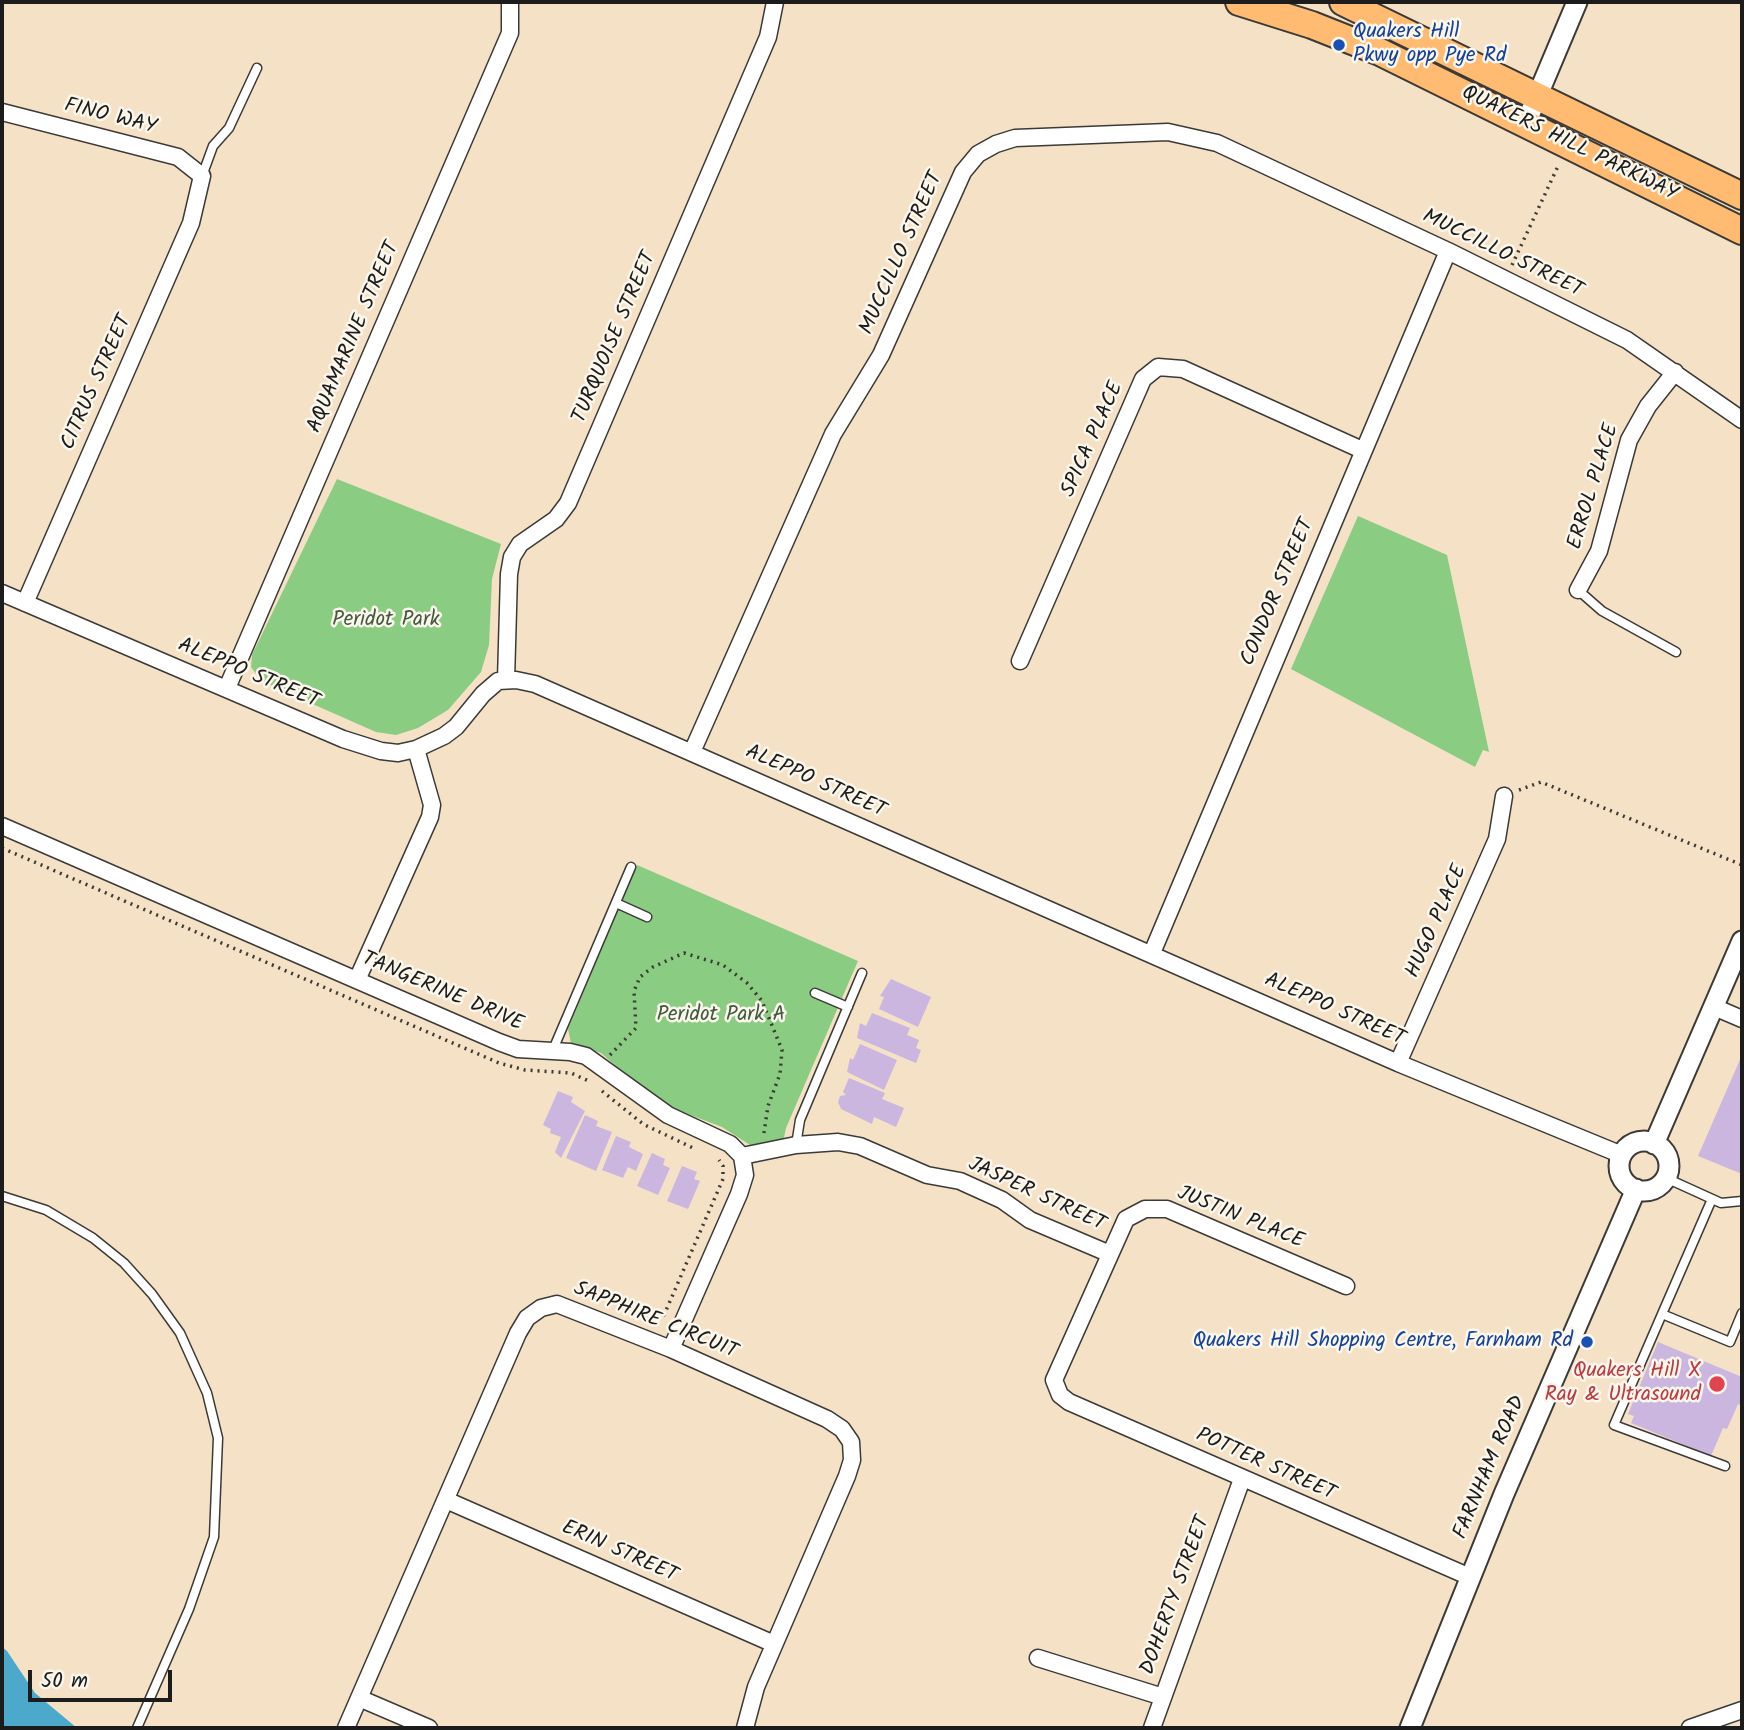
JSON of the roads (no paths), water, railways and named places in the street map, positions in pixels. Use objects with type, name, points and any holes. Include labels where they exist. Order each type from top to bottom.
[{"type":"main road","name":"QUAKERS HILL PARKWAY","points":[[1239,2],[1312,25],[1380,52],[1742,231]]},
{"type":"main road","name":"QUAKERS HILL PARKWAY","points":[[1343,2],[1538,94],[1742,196]]},
{"type":"street","name":"AQUAMARINE STREET","points":[[227,688],[510,33],[510,2]]},
{"type":"street","name":"TURQUOISE STREET","points":[[506,680],[509,573],[512,557],[520,544],[556,519],[568,503],[768,37],[775,2]]},
{"type":"street","points":[[1526,123],[1577,2]]},
{"type":"street","name":"FINO WAY","points":[[2,112],[178,157],[202,176]]},
{"type":"street","name":"MUCCILLO STREET","points":[[692,752],[833,435],[881,355],[963,172],[978,154],[996,144],[1015,138],[1168,132],[1217,143],[1448,251],[1627,340],[1742,420]]},
{"type":"street","name":"CITRUS STREET","points":[[25,603],[191,223],[202,176]]},
{"type":"street","name":"CONDOR STREET","points":[[1152,953],[1448,251]]},
{"type":"street","name":"SPICA PLACE","points":[[1020,661],[1143,379],[1158,367],[1183,369],[1362,450]]},
{"type":"street","name":"ERROL PLACE","points":[[1578,590],[1599,551],[1629,440],[1648,405],[1675,372]]},
{"type":"street","name":"ALEPPO STREET","points":[[2,593],[360,746],[398,752],[416,749],[456,727],[490,687],[506,680],[536,684],[1398,1063],[1622,1155]]},
{"type":"street","points":[[357,979],[430,817],[432,805],[416,749]]},
{"type":"street","name":"HUGO PLACE","points":[[1398,1063],[1497,839],[1504,796]]},
{"type":"street","name":"TANGERINE DRIVE","points":[[2,826],[499,1042],[518,1049],[570,1052],[600,1065],[668,1115],[712,1133],[742,1156]]},
{"type":"street","points":[[1654,1144],[1742,942]]},
{"type":"street","points":[[1714,1007],[1742,1018]]},
{"type":"street","name":"JASPER STREET","points":[[742,1156],[796,1146],[838,1142],[860,1146],[927,1175],[960,1181],[1002,1200],[1030,1220],[1110,1254]]},
{"type":"street","points":[[1632,1144],[1654,1144],[1666,1155],[1666,1178],[1656,1188],[1636,1189],[1621,1175],[1622,1155],[1632,1144]]},
{"type":"street","points":[[670,1349],[739,1194],[745,1175],[742,1156]]},
{"type":"street","name":"FARNHAM ROAD","points":[[1410,1728],[1470,1577],[1628,1202],[1636,1189]]},
{"type":"street","name":"JUSTIN PLACE","points":[[1054,1380],[1126,1219],[1145,1209],[1167,1209],[1346,1286]]},
{"type":"street","name":"SAPPHIRE CIRCUIT","points":[[346,1728],[518,1333],[527,1318],[541,1308],[557,1304],[670,1349],[827,1419],[842,1429],[851,1442],[852,1460],[847,1476],[755,1687],[745,1728]]},
{"type":"street","name":"POTTER STREET","points":[[1054,1380],[1060,1395],[1069,1402],[1470,1577]]},
{"type":"street","name":"DOHERTY STREET","points":[[1152,1728],[1242,1479]]},
{"type":"street","name":"ERIN STREET","points":[[446,1500],[774,1644]]},
{"type":"street","points":[[1038,1658],[1163,1697]]},
{"type":"street","points":[[359,1698],[429,1728]]},
{"type":"street","points":[[1689,1728],[1742,1710]]},
{"type":"lane","points":[[202,176],[213,146],[229,128],[257,68]]},
{"type":"lane","name":"ERROL PLACE","points":[[1578,590],[1602,611],[1676,652]]},
{"type":"lane","points":[[552,1052],[631,867]]},
{"type":"lane","points":[[616,903],[646,917]]},
{"type":"lane","points":[[796,1146],[800,1120],[862,972]]},
{"type":"lane","points":[[816,993],[848,1007]]},
{"type":"lane","points":[[1666,1178],[1721,1203],[1742,1201]]},
{"type":"lane","points":[[2,1196],[46,1210],[93,1238],[124,1263],[152,1294],[180,1333],[207,1393],[218,1438],[214,1537],[189,1609],[137,1728]]},
{"type":"lane","points":[[1712,1199],[1614,1425],[1725,1466]]},
{"type":"lane","points":[[1662,1314],[1730,1342],[1742,1312]]},
{"type":"water","points":[[2,1647],[35,1693],[77,1728],[2,1728]]},
{"type":"place","name":"Quakers Hill Pkwy opp Pye Rd","points":[[1339,45]]},
{"type":"place","name":"Quakers Hill Shopping Centre, Farnham Rd","points":[[1587,1342]]},
{"type":"place","name":"Quakers Hill X Ray & Ultrasound","points":[[1717,1384]]},
{"type":"park label","name":"Peridot Park","points":[[386,621]]},
{"type":"park label","name":"Peridot Park A","points":[[721,1016]]}]
